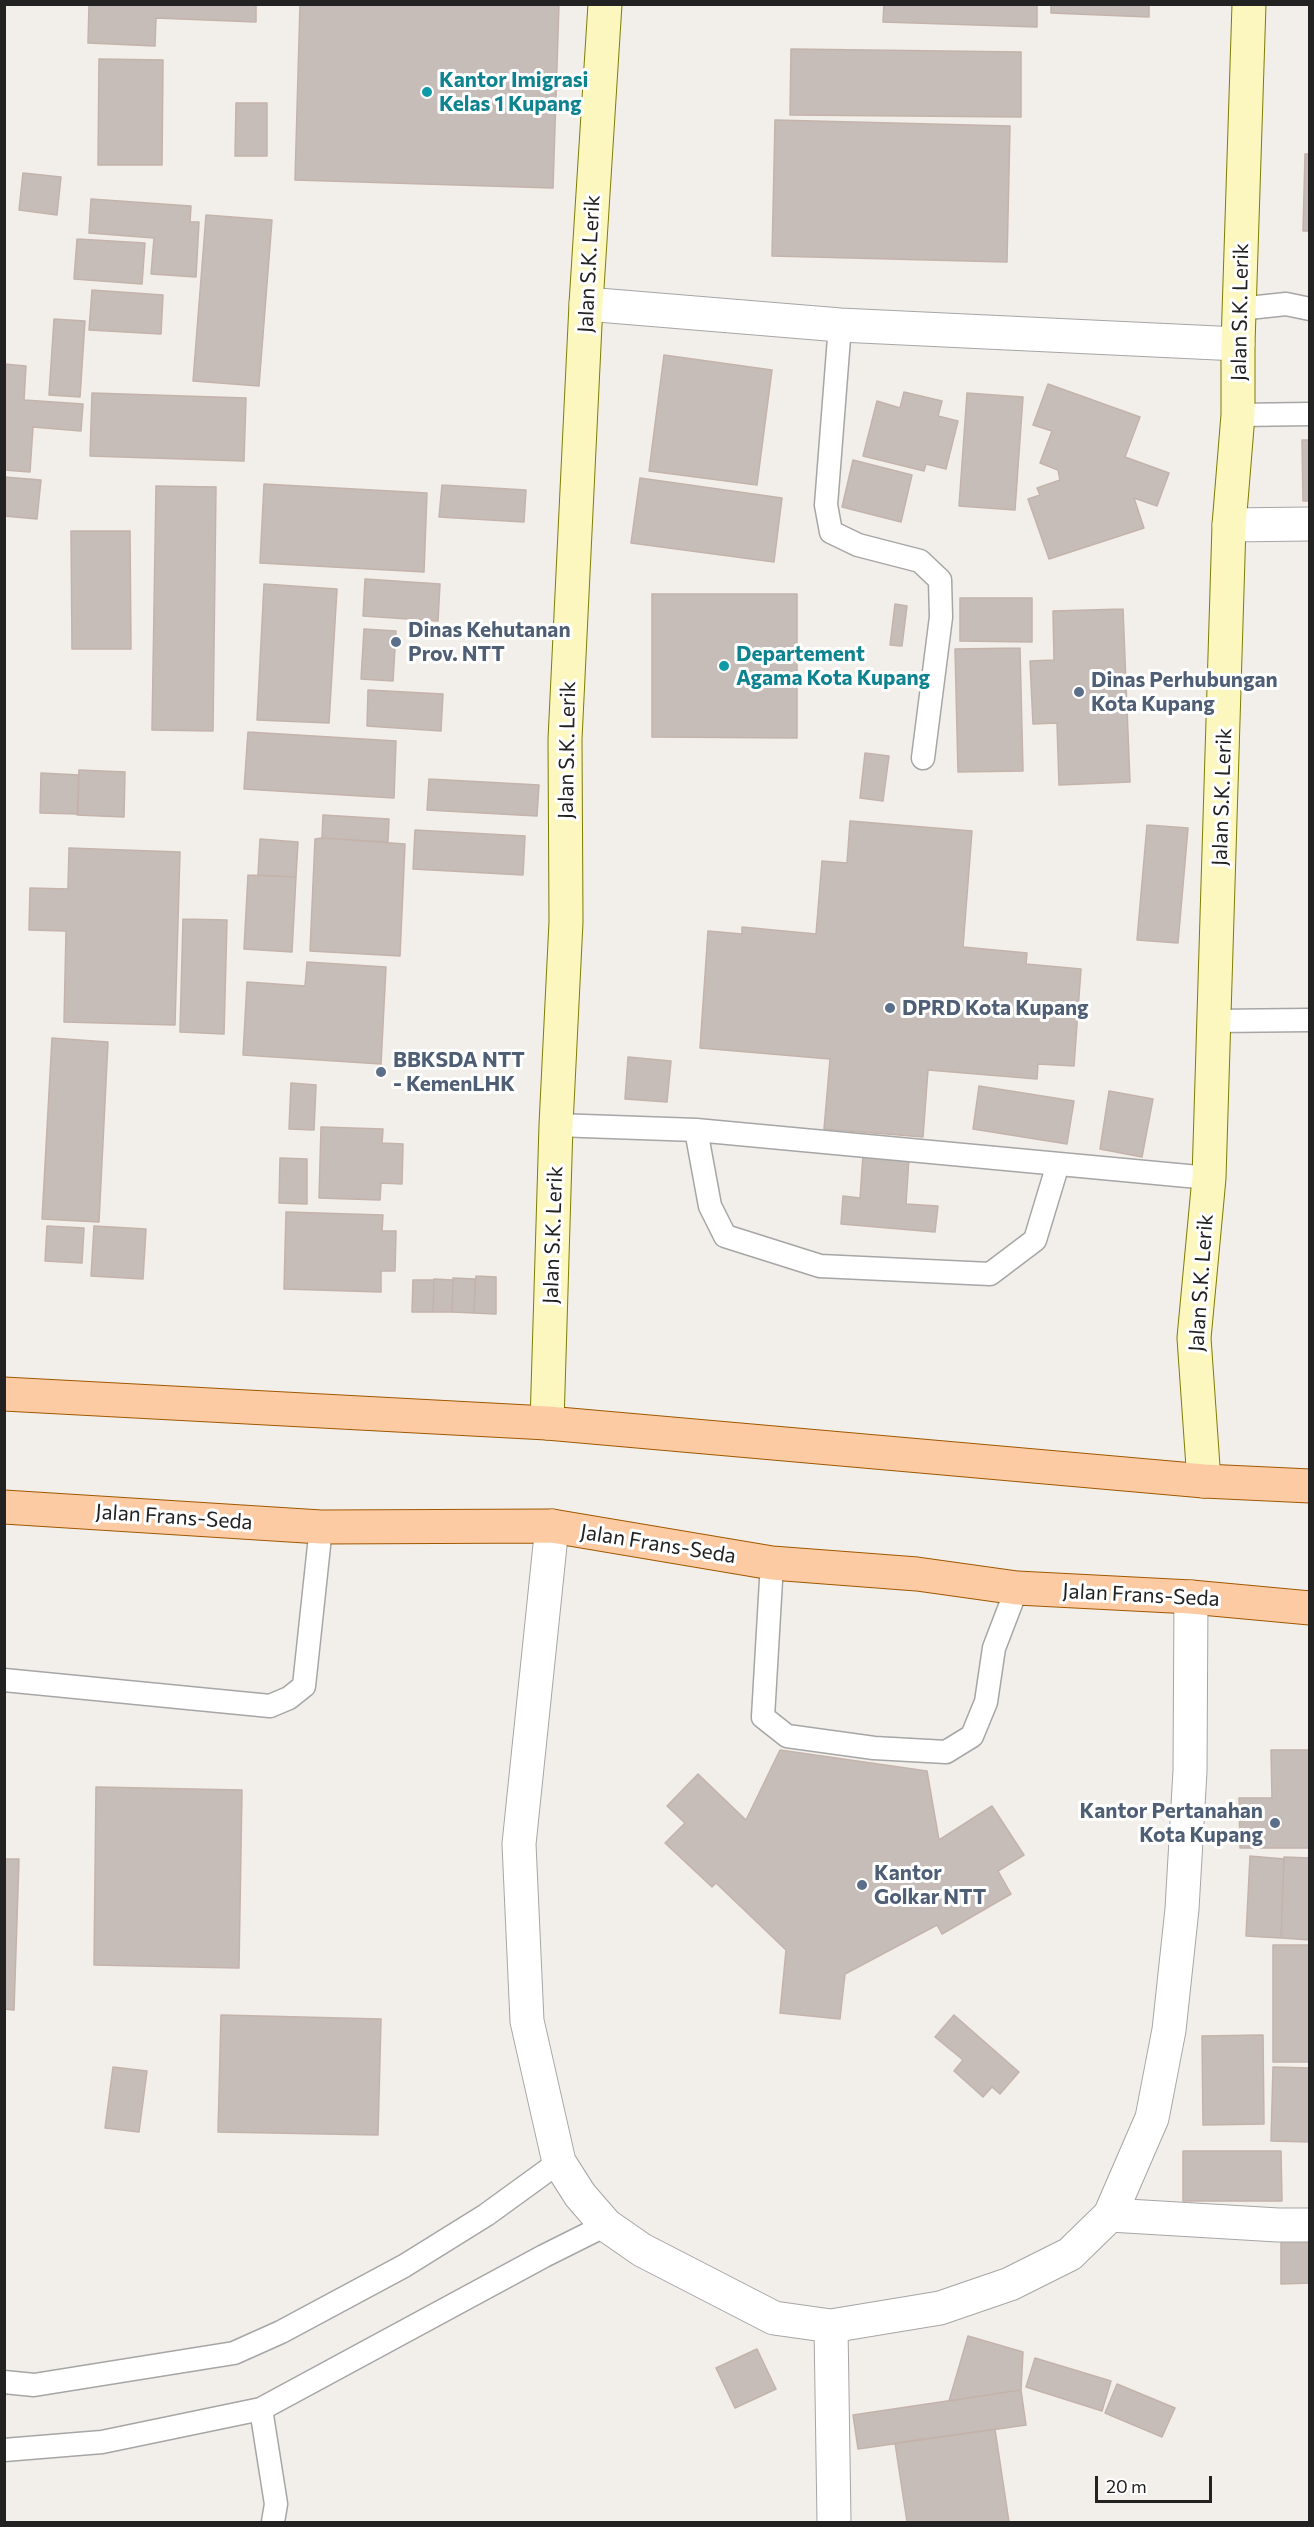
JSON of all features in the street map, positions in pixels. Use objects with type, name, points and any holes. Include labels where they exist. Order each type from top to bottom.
[{"type":"main road","name":"Jalan S.K. Lerik","points":[[547,1423],[556,1125],[566,922],[565,740],[586,304],[605,4]]},
{"type":"main road","name":"Jalan S.K. Lerik","points":[[1204,1481],[1194,1338],[1209,1178],[1229,525],[1239,415],[1238,344],[1249,4]]},
{"type":"main road","points":[[4,1395],[547,1423],[1204,1481],[1310,1486]]},
{"type":"main road","name":"Jalan Frans-Seda","points":[[4,1507],[321,1527],[552,1526],[771,1563],[917,1574],[1017,1588],[1191,1597],[1310,1608]]},
{"type":"street","points":[[586,304],[840,325],[1238,344]]},
{"type":"street","points":[[1229,525],[1310,524]]},
{"type":"street","points":[[552,1526],[519,1844],[527,2021],[559,2162],[580,2196],[606,2225],[658,2259],[774,2318],[831,2326],[940,2308],[1010,2284],[1070,2254],[1110,2215],[1152,2118],[1169,2030],[1182,1909],[1190,1771],[1191,1597]]},
{"type":"street","points":[[1110,2215],[1310,2225]]},
{"type":"street","points":[[831,2326],[834,2523]]},
{"type":"lane","points":[[1239,309],[1286,304],[1310,309]]},
{"type":"lane","points":[[840,325],[826,505],[831,532],[858,545],[920,561],[940,580],[941,616],[923,758]]},
{"type":"lane","points":[[1239,415],[1310,414]]},
{"type":"lane","points":[[1215,1022],[1310,1020]]},
{"type":"lane","points":[[556,1125],[696,1130],[1209,1178]]},
{"type":"lane","points":[[696,1130],[710,1206],[725,1236],[820,1266],[990,1274],[1035,1240],[1058,1164]]},
{"type":"lane","points":[[4,1680],[270,1706],[289,1698],[304,1686],[321,1527]]},
{"type":"lane","points":[[771,1563],[763,1718],[788,1736],[864,1747],[946,1752],[972,1736],[986,1702],[994,1648],[1017,1588]]},
{"type":"lane","points":[[4,2382],[34,2385],[234,2353],[281,2332],[404,2266],[486,2215],[559,2162]]},
{"type":"lane","points":[[4,2450],[102,2442],[261,2409],[606,2225]]},
{"type":"lane","points":[[261,2409],[276,2504],[273,2523]]},
{"type":"building","points":[[89,4],[256,4],[256,22],[156,18],[155,46],[88,43]]},
{"type":"building","name":"Kantor Imigrasi Kelas 1 Kupang","points":[[300,4],[559,4],[553,188],[295,180]]},
{"type":"building","points":[[884,4],[1037,4],[1037,27],[883,22]]},
{"type":"building","points":[[1051,4],[1149,4],[1149,17],[1051,13]]},
{"type":"building","points":[[791,49],[1021,52],[1021,117],[790,115]]},
{"type":"building","points":[[99,59],[163,60],[162,165],[98,165]]},
{"type":"building","points":[[236,103],[267,103],[267,156],[235,156]]},
{"type":"building","points":[[775,120],[1010,126],[1007,262],[772,256]]},
{"type":"building","points":[[1305,154],[1310,154],[1310,231],[1303,231]]},
{"type":"building","points":[[23,173],[61,177],[57,215],[19,210]]},
{"type":"building","points":[[91,199],[191,206],[190,222],[199,222],[196,277],[151,274],[154,238],[89,233]]},
{"type":"building","points":[[206,215],[272,220],[259,386],[193,381]]},
{"type":"building","points":[[77,239],[145,243],[142,284],[74,279]]},
{"type":"building","points":[[92,290],[163,295],[161,334],[89,330]]},
{"type":"building","points":[[54,319],[85,321],[80,397],[49,395]]},
{"type":"building","points":[[664,355],[772,370],[757,485],[649,471]]},
{"type":"building","points":[[4,364],[26,366],[24,400],[83,404],[81,431],[33,427],[30,472],[4,470]]},
{"type":"building","points":[[1048,384],[1140,417],[1125,457],[1169,473],[1157,506],[1134,498],[1144,528],[1049,559],[1028,499],[1040,495],[1037,488],[1060,480],[1058,470],[1040,463],[1052,431],[1033,425]]},
{"type":"building","points":[[904,392],[942,401],[938,416],[958,421],[946,469],[926,464],[924,471],[863,456],[877,401],[900,408]]},
{"type":"building","points":[[92,393],[246,398],[244,461],[90,456]]},
{"type":"building","points":[[967,393],[1023,397],[1015,510],[959,506]]},
{"type":"building","points":[[1302,440],[1310,440],[1310,501],[1303,501]]},
{"type":"building","points":[[853,460],[912,475],[901,522],[842,507]]},
{"type":"building","points":[[4,477],[41,480],[37,519],[4,516]]},
{"type":"building","points":[[640,478],[782,498],[774,562],[631,543]]},
{"type":"building","points":[[264,484],[427,493],[424,572],[260,563]]},
{"type":"building","points":[[442,485],[526,490],[524,522],[439,517]]},
{"type":"building","points":[[156,486],[216,487],[213,731],[152,730]]},
{"type":"building","points":[[71,531],[130,531],[131,649],[72,649]]},
{"type":"building","points":[[365,579],[440,584],[438,621],[363,616]]},
{"type":"building","points":[[264,584],[337,589],[329,723],[257,720]]},
{"type":"building","name":"Departement Agama Kota Kupang","points":[[652,594],[797,594],[797,738],[652,737]]},
{"type":"building","points":[[960,598],[1032,598],[1032,642],[960,641]]},
{"type":"building","points":[[895,604],[907,606],[902,646],[890,645]]},
{"type":"building","name":"Dinas Perhubungan Kota Kupang","points":[[1123,609],[1130,782],[1059,785],[1057,723],[1033,724],[1030,661],[1054,660],[1053,611]]},
{"type":"building","points":[[364,629],[396,631],[393,681],[361,679]]},
{"type":"building","points":[[1020,648],[1023,771],[958,772],[955,649]]},
{"type":"building","points":[[368,690],[443,694],[441,731],[367,726]]},
{"type":"building","points":[[248,732],[396,741],[394,798],[244,789]]},
{"type":"building","points":[[865,753],[889,756],[883,801],[860,798]]},
{"type":"building","points":[[79,770],[125,772],[124,817],[77,815]]},
{"type":"building","points":[[41,773],[79,775],[78,814],[40,813]]},
{"type":"building","points":[[429,779],[539,785],[537,816],[427,810]]},
{"type":"building","points":[[323,815],[389,819],[388,842],[322,838]]},
{"type":"building","name":"DPRD Kota Kupang","points":[[850,821],[972,831],[963,947],[1027,953],[1026,964],[1081,969],[1074,1066],[1038,1064],[1037,1079],[928,1070],[923,1137],[824,1129],[830,1059],[700,1048],[708,931],[742,934],[742,927],[816,934],[822,861],[847,863]]},
{"type":"building","points":[[1147,825],[1188,828],[1178,943],[1137,940]]},
{"type":"building","points":[[415,830],[525,836],[523,875],[413,869]]},
{"type":"building","points":[[260,839],[298,842],[296,877],[258,875]]},
{"type":"building","points":[[315,839],[405,844],[400,956],[310,951]]},
{"type":"building","points":[[69,848],[180,852],[175,1025],[64,1022],[66,931],[29,930],[30,888],[68,889]]},
{"type":"building","points":[[248,875],[296,877],[292,952],[244,949]]},
{"type":"building","points":[[183,919],[227,920],[224,1034],[180,1032]]},
{"type":"building","points":[[307,962],[386,967],[381,1064],[243,1055],[247,982],[305,986]]},
{"type":"building","points":[[52,1038],[108,1042],[99,1222],[42,1219]]},
{"type":"building","points":[[628,1057],[671,1061],[667,1102],[625,1099]]},
{"type":"building","points":[[291,1083],[316,1085],[314,1130],[289,1129]]},
{"type":"building","points":[[979,1086],[1074,1101],[1067,1144],[973,1129]]},
{"type":"building","points":[[1109,1091],[1153,1099],[1142,1157],[1100,1149]]},
{"type":"building","points":[[321,1127],[383,1129],[382,1143],[403,1144],[402,1184],[381,1183],[380,1200],[319,1198]]},
{"type":"building","points":[[863,1155],[909,1158],[906,1204],[938,1206],[935,1232],[841,1224],[843,1196],[860,1198]]},
{"type":"building","points":[[280,1158],[307,1159],[307,1204],[279,1203]]},
{"type":"building","points":[[286,1212],[383,1215],[382,1231],[396,1231],[395,1271],[381,1271],[381,1292],[284,1289]]},
{"type":"building","points":[[47,1226],[84,1228],[82,1263],[45,1261]]},
{"type":"building","points":[[94,1226],[146,1229],[143,1279],[91,1276]]},
{"type":"building","points":[[476,1276],[496,1277],[496,1314],[474,1313]]},
{"type":"building","points":[[453,1278],[475,1279],[474,1313],[452,1312]]},
{"type":"building","points":[[434,1279],[453,1280],[452,1312],[433,1312]]},
{"type":"building","points":[[413,1280],[434,1280],[433,1312],[412,1312]]},
{"type":"building","name":"Kantor Golkar NTT","points":[[780,1750],[927,1771],[939,1840],[992,1806],[1024,1855],[998,1871],[1011,1894],[942,1934],[937,1925],[845,1974],[840,2019],[780,2013],[786,1950],[716,1883],[712,1887],[665,1843],[685,1823],[667,1806],[698,1774],[746,1820]]},
{"type":"building","name":"Kantor Pertanahan Kota Kupang","points":[[1271,1750],[1310,1750],[1310,1848],[1240,1848],[1239,1798],[1272,1798]]},
{"type":"building","points":[[96,1787],[242,1790],[239,1968],[94,1965]]},
{"type":"building","points":[[1250,1856],[1284,1859],[1281,1938],[1246,1936]]},
{"type":"building","points":[[1284,1857],[1310,1858],[1310,1940],[1281,1938]]},
{"type":"building","points":[[4,1859],[19,1859],[14,2010],[4,2009]]},
{"type":"building","points":[[1273,1945],[1310,1945],[1310,2062],[1273,2062]]},
{"type":"building","points":[[221,2015],[381,2019],[378,2135],[218,2132]]},
{"type":"building","points":[[954,2015],[1019,2072],[1000,2094],[992,2087],[983,2097],[954,2071],[963,2060],[935,2037]]},
{"type":"building","points":[[1263,2035],[1264,2124],[1203,2125],[1202,2036]]},
{"type":"building","points":[[113,2067],[147,2071],[139,2132],[105,2128]]},
{"type":"building","points":[[1273,2067],[1310,2068],[1310,2142],[1271,2141]]},
{"type":"building","points":[[1183,2151],[1281,2151],[1282,2201],[1183,2201]]},
{"type":"building","points":[[1310,2233],[1310,2283],[1281,2284],[1281,2234]]},
{"type":"building","points":[[968,2336],[1023,2352],[1021,2390],[949,2401]]},
{"type":"building","points":[[757,2349],[776,2389],[735,2408],[716,2368]]},
{"type":"building","points":[[1035,2358],[1111,2381],[1102,2411],[1026,2387]]},
{"type":"building","points":[[1117,2384],[1175,2408],[1162,2437],[1105,2413]]},
{"type":"building","points":[[1021,2390],[1026,2425],[858,2449],[853,2415]]},
{"type":"building","points":[[995,2429],[1009,2522],[907,2522],[895,2443]]},
{"type":"place","name":"Kantor Imigrasi Kelas 1 Kupang","points":[[427,92]]},
{"type":"place","name":"Dinas Kehutanan Prov. NTT","points":[[396,642]]},
{"type":"place","name":"Departement Agama Kota Kupang","points":[[724,666]]},
{"type":"place","name":"Dinas Perhubungan Kota Kupang","points":[[1079,692]]},
{"type":"place","name":"DPRD Kota Kupang","points":[[890,1008]]},
{"type":"place","name":"BBKSDA NTT - KemenLHK","points":[[381,1072]]},
{"type":"place","name":"Kantor Pertanahan Kota Kupang","points":[[1275,1823]]},
{"type":"place","name":"Kantor Golkar NTT","points":[[862,1885]]}]
